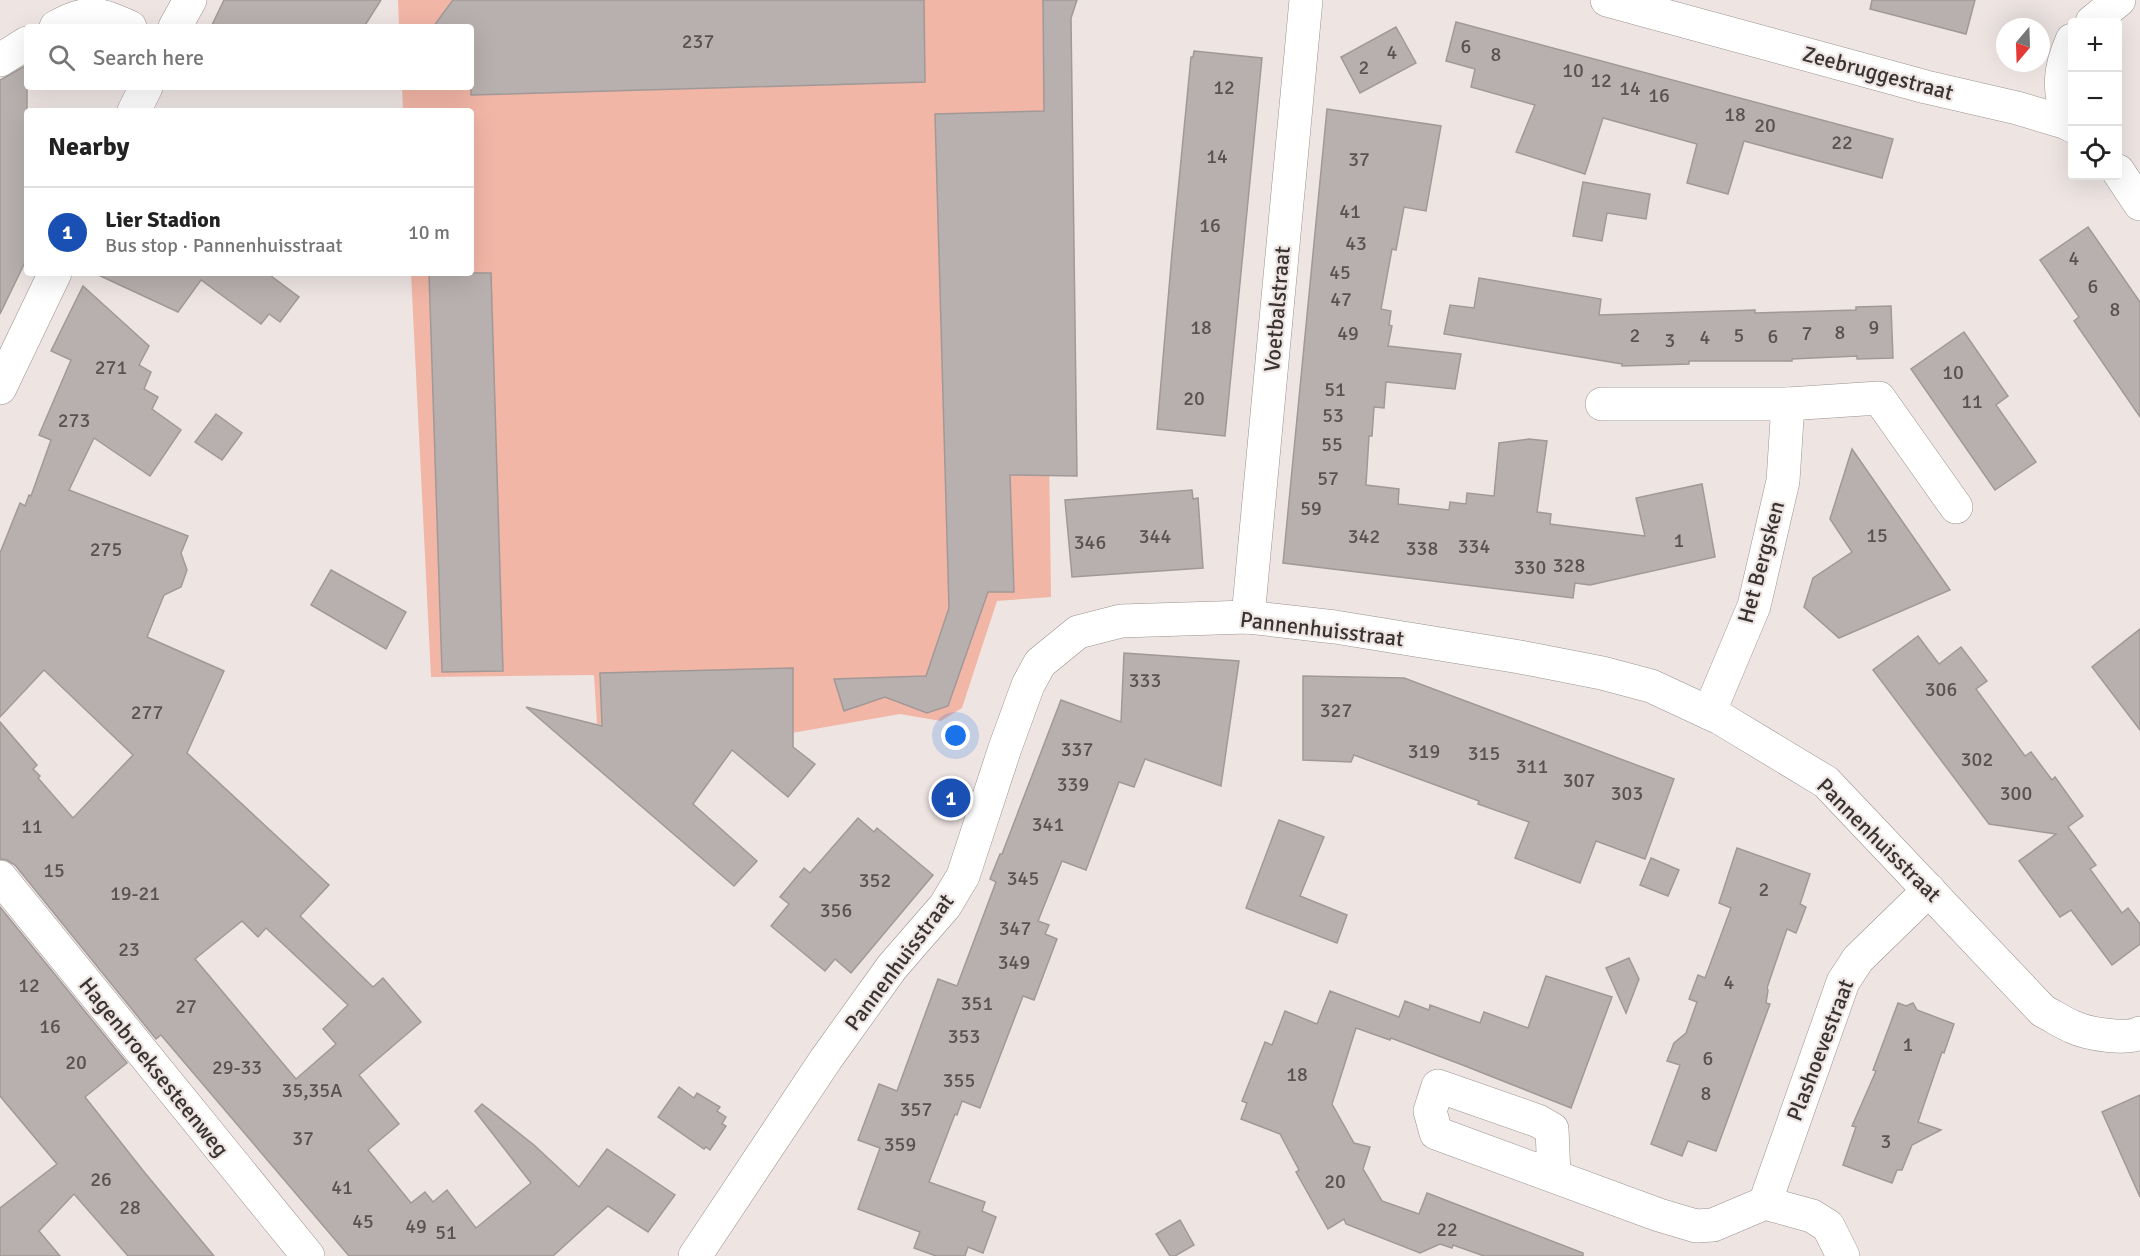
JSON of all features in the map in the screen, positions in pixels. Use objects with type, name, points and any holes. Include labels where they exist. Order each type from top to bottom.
[{"type":"street","points":[[177,24],[190,0]]},
{"type":"street","name":"Voetbalstraat","points":[[1248,617],[1307,0]]},
{"type":"street","points":[[2097,18],[2119,0]]},
{"type":"street","name":"Zeebruggestraat","points":[[1627,3],[1926,87],[2017,108],[2068,123]]},
{"type":"street","points":[[61,24],[75,16],[101,14],[123,24]]},
{"type":"street","points":[[0,60],[24,45]]},
{"type":"street","name":"Zeebruggestraat","points":[[2068,50],[2063,61],[2060,85],[2068,116]]},
{"type":"street","points":[[136,108],[144,90]]},
{"type":"street","points":[[2122,177],[2140,204]]},
{"type":"street","points":[[0,388],[54,276]]},
{"type":"street","points":[[1602,404],[1788,404],[1879,398],[1956,507]]},
{"type":"street","name":"Het Bergsken","points":[[1709,713],[1754,606],[1783,481],[1788,404]]},
{"type":"street","name":"Pannenhuisstraat","points":[[695,1256],[826,1059],[892,967],[945,906],[957,886],[977,838],[1005,747],[1028,685],[1040,663],[1078,632],[1121,621],[1248,617],[1335,627],[1602,673],[1651,686],[1720,718],[1826,782],[2043,1011],[2075,1028],[2109,1035],[2140,1033]]},
{"type":"street","name":"Hagenbroeksesteenweg","points":[[0,877],[308,1256]]},
{"type":"street","name":"Plashoevestraat","points":[[1765,1203],[1843,982],[1858,959],[1929,890]]},
{"type":"street","points":[[1554,1176],[1659,1215],[1696,1226],[1713,1225],[1765,1203],[1812,1216],[1828,1226],[1843,1256]]},
{"type":"shaded area","points":[[398,0],[1046,0],[1043,9],[1051,597],[997,601],[962,708],[941,721],[900,714],[735,743],[657,735],[597,724],[594,675],[431,677],[411,276],[474,276],[474,108],[403,108],[402,90],[474,90],[474,24],[399,24]]},
{"type":"building","points":[[224,0],[381,0],[366,24],[212,24]]},
{"type":"building","points":[[453,0],[924,0],[925,82],[471,95],[471,90],[474,90],[474,24],[435,24]]},
{"type":"building","points":[[1043,0],[1077,0],[1071,18],[1077,476],[1010,475],[1014,592],[988,592],[948,706],[927,713],[885,697],[844,711],[834,679],[926,676],[949,608],[935,114],[1044,111]]},
{"type":"building","points":[[1872,0],[1975,0],[1966,34],[1870,9]]},
{"type":"building","points":[[1456,22],[1893,139],[1882,178],[1744,141],[1728,194],[1687,183],[1697,144],[1603,118],[1585,174],[1516,152],[1535,105],[1471,87],[1475,69],[1446,61]]},
{"type":"building","points":[[1396,27],[1416,63],[1360,93],[1341,57]]},
{"type":"building","points":[[1194,51],[1262,58],[1225,436],[1157,429],[1191,57]]},
{"type":"building","points":[[24,67],[27,108],[24,108],[24,264],[0,314],[0,80]]},
{"type":"building","points":[[1327,109],[1441,126],[1426,211],[1404,207],[1396,250],[1392,249],[1381,309],[1391,311],[1389,325],[1392,326],[1388,346],[1461,354],[1455,389],[1386,382],[1384,408],[1374,407],[1372,436],[1369,436],[1366,485],[1399,489],[1398,504],[1449,510],[1450,502],[1466,504],[1467,493],[1494,496],[1499,443],[1529,439],[1547,441],[1537,512],[1551,514],[1550,524],[1645,536],[1636,498],[1702,484],[1715,557],[1590,585],[1575,583],[1573,598],[1283,563]]},
{"type":"building","points":[[1583,182],[1650,194],[1646,219],[1607,213],[1602,241],[1573,236]]},
{"type":"building","points":[[2088,227],[2140,302],[2140,417],[2074,321],[2079,317],[2040,260]]},
{"type":"building","points":[[474,273],[491,273],[503,671],[442,672],[429,276],[474,276]]},
{"type":"building","points":[[100,276],[271,276],[299,297],[280,322],[269,314],[261,324],[201,280],[178,312]]},
{"type":"building","points":[[1479,278],[1601,299],[1599,315],[1755,310],[1755,313],[1856,310],[1856,307],[1891,306],[1893,358],[1857,359],[1857,356],[1792,359],[1792,361],[1689,361],[1689,364],[1622,366],[1622,364],[1444,334],[1450,305],[1474,308]]},
{"type":"building","points":[[83,286],[149,346],[139,365],[151,372],[144,389],[158,397],[152,409],[181,430],[150,476],[94,438],[69,490],[188,536],[181,553],[187,570],[181,587],[164,595],[147,637],[224,671],[187,753],[329,885],[300,916],[373,987],[383,978],[421,1022],[359,1075],[399,1124],[368,1150],[411,1203],[425,1192],[433,1202],[447,1190],[476,1228],[531,1183],[475,1111],[482,1104],[534,1145],[579,1187],[607,1149],[675,1195],[648,1232],[608,1206],[553,1256],[349,1256],[161,1035],[156,1039],[15,865],[0,859],[0,722],[37,765],[33,769],[40,776],[38,778],[73,818],[133,755],[44,670],[0,717],[0,553],[20,503],[25,506],[29,495],[31,496],[51,440],[39,435],[71,360],[51,351]],"holes":[[[242,921],[258,937],[266,928],[348,1005],[323,1029],[336,1044],[296,1079],[195,959]]]},
{"type":"building","points":[[1964,332],[2008,396],[1996,405],[2036,462],[1995,490],[1911,369]]},
{"type":"building","points":[[216,414],[242,433],[222,460],[195,442]]},
{"type":"building","points":[[1852,449],[1950,590],[1839,638],[1804,607],[1813,578],[1852,552],[1830,519]]},
{"type":"building","points":[[1192,490],[1193,499],[1198,498],[1203,568],[1072,577],[1065,500]]},
{"type":"building","points":[[331,570],[406,612],[386,649],[311,605]]},
{"type":"building","points":[[2140,629],[2140,730],[2092,667]]},
{"type":"building","points":[[1918,636],[1939,664],[1961,647],[1987,681],[1976,689],[2025,756],[2031,752],[2052,780],[2055,777],[2083,816],[2068,827],[2096,865],[2090,869],[2122,913],[2128,908],[2140,924],[2140,944],[2112,965],[2071,910],[2060,917],[2019,861],[2056,834],[1989,824],[1873,670]]},
{"type":"building","points":[[1124,653],[1239,661],[1221,786],[1145,759],[1134,787],[1119,782],[1086,870],[1062,861],[1038,921],[1049,925],[1045,934],[1057,939],[1034,1000],[1023,996],[980,1108],[962,1101],[929,1182],[985,1202],[982,1211],[996,1217],[983,1253],[968,1247],[965,1256],[936,1256],[914,1248],[920,1232],[858,1209],[880,1148],[858,1140],[879,1084],[897,1091],[938,979],[957,986],[996,882],[990,879],[1000,854],[1002,854],[1061,700],[1121,722]]},
{"type":"building","points":[[793,668],[793,747],[815,764],[788,797],[732,750],[693,804],[757,861],[734,886],[526,707],[602,726],[600,673]]},
{"type":"building","points":[[1303,676],[1404,678],[1674,779],[1645,859],[1596,841],[1580,883],[1515,858],[1529,822],[1354,755],[1351,762],[1303,760]]},
{"type":"building","points":[[858,818],[874,832],[877,828],[933,875],[851,973],[835,959],[825,971],[771,926],[789,904],[780,897],[804,868],[810,873]]},
{"type":"building","points":[[1279,820],[1324,837],[1300,896],[1347,915],[1337,943],[1246,908]]},
{"type":"building","points":[[1737,848],[1810,874],[1800,904],[1806,907],[1796,933],[1787,929],[1767,988],[1766,1003],[1770,1004],[1716,1151],[1688,1141],[1682,1156],[1651,1144],[1680,1065],[1667,1061],[1674,1043],[1686,1033],[1697,1002],[1689,999],[1698,975],[1705,978],[1731,908],[1719,903]]},
{"type":"building","points":[[1651,858],[1679,870],[1668,896],[1640,885]]},
{"type":"building","points":[[0,907],[127,1063],[85,1097],[214,1256],[128,1256],[74,1194],[39,1231],[60,1256],[0,1256],[0,1208],[57,1164],[0,1096]]},
{"type":"building","points":[[1629,958],[1639,979],[1626,1013],[1606,968]]},
{"type":"building","points":[[1546,976],[1612,997],[1571,1108],[1391,1038],[1390,1040],[1356,1028],[1332,1104],[1354,1143],[1370,1147],[1363,1169],[1382,1201],[1419,1214],[1427,1193],[1583,1253],[1583,1256],[1484,1256],[1453,1245],[1452,1248],[1440,1244],[1420,1253],[1346,1224],[1344,1219],[1328,1229],[1296,1172],[1299,1170],[1280,1134],[1241,1119],[1247,1103],[1242,1101],[1265,1042],[1272,1045],[1285,1011],[1317,1024],[1330,991],[1399,1017],[1405,1001],[1429,1010],[1430,1005],[1480,1023],[1484,1012],[1528,1028]]},
{"type":"building","points":[[1898,1003],[1906,1006],[1913,1003],[1917,1010],[1954,1024],[1918,1122],[1941,1130],[1912,1145],[1902,1170],[1897,1170],[1892,1183],[1843,1165],[1856,1127],[1852,1126],[1876,1071],[1873,1070]]},
{"type":"building","points":[[679,1087],[694,1098],[697,1093],[720,1107],[717,1111],[726,1117],[722,1124],[726,1126],[710,1150],[706,1147],[704,1149],[658,1117]]},
{"type":"building","points":[[2140,1095],[2140,1197],[2102,1112]]},
{"type":"building","points":[[1180,1220],[1194,1245],[1175,1256],[1170,1256],[1156,1234]]},
{"type":"place","name":"Lier Stadion","points":[[951,798]]}]
